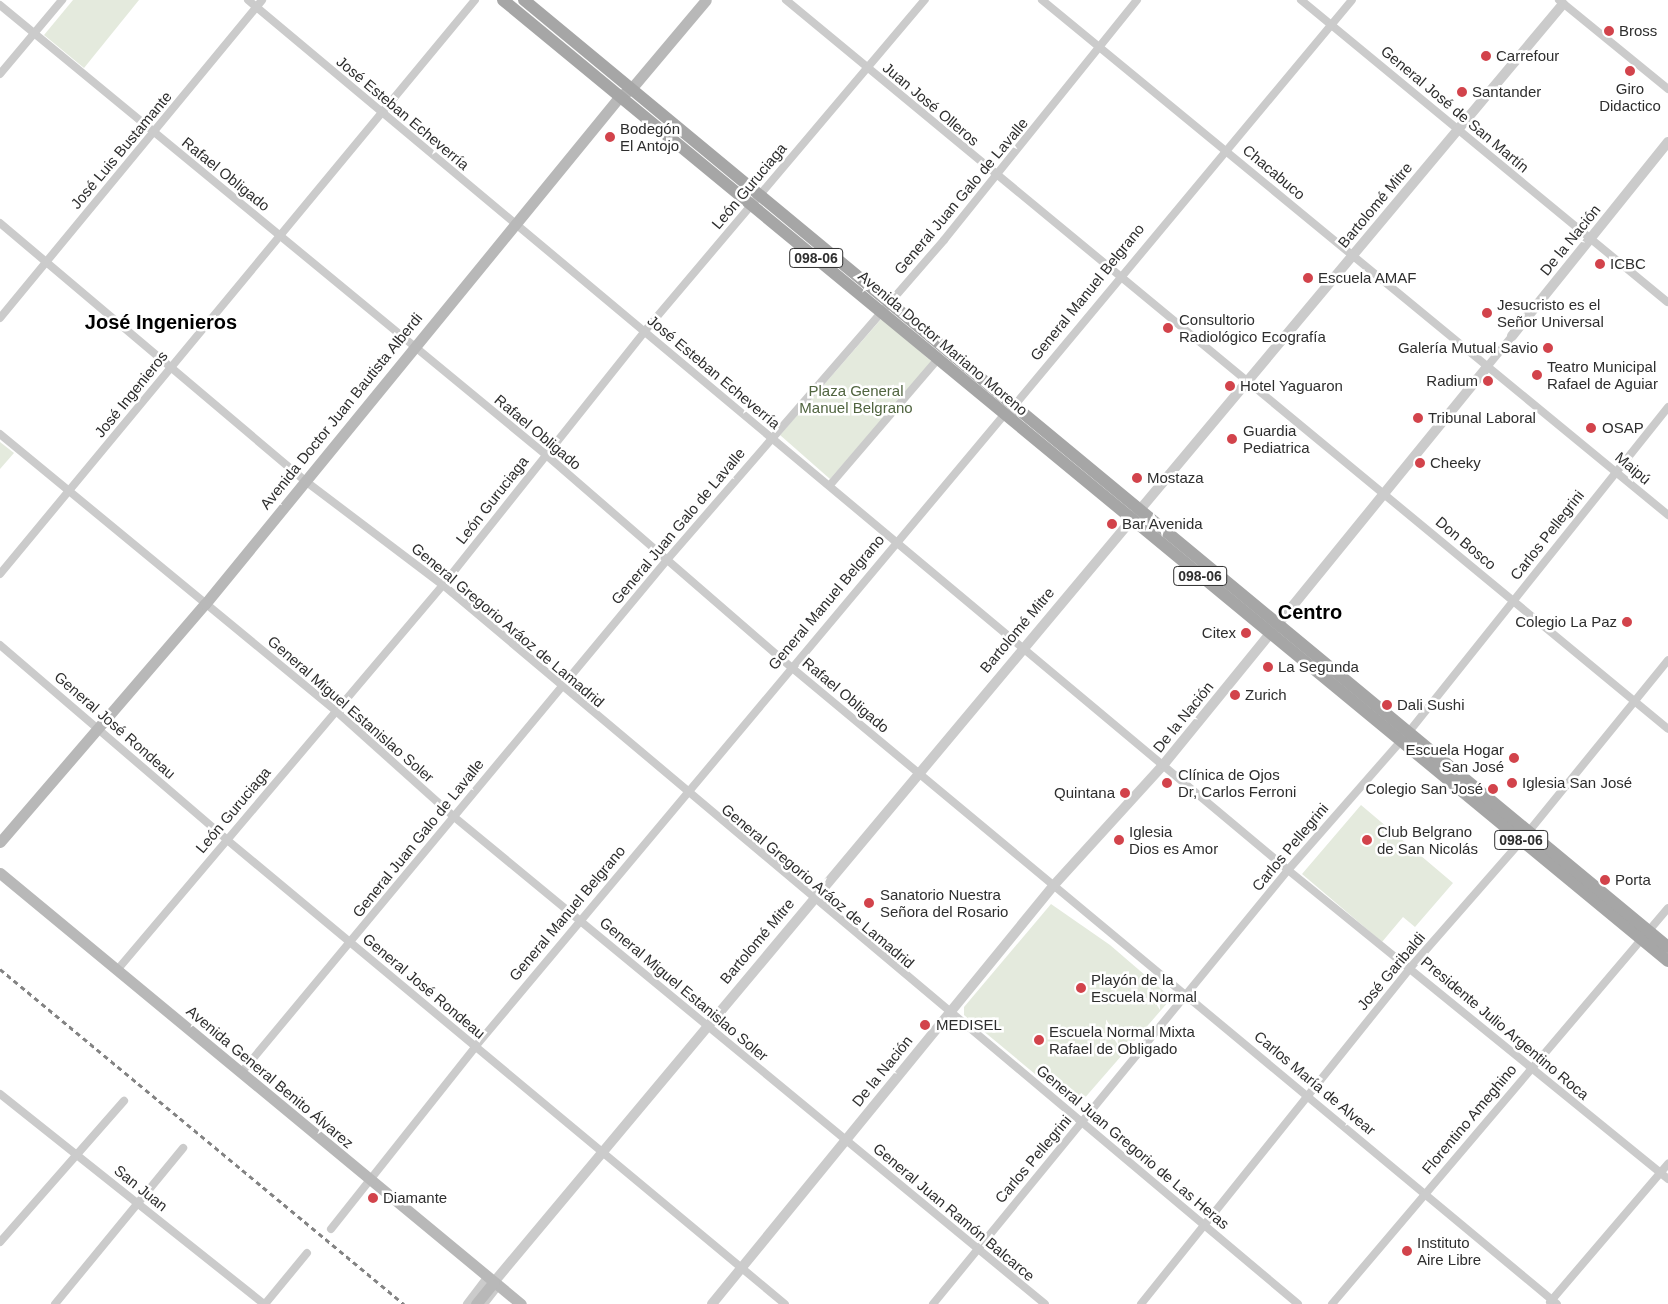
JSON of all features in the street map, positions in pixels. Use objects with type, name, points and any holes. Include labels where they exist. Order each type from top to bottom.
[{"type":"main road","name":"Avenida Doctor Mariano Moreno","points":[[504,0],[626,92]]},
{"type":"main road","name":"Avenida Doctor Mariano Moreno","points":[[524,0],[626,92],[754,200],[886,307],[1014,406],[1136,514],[1274,629]]},
{"type":"main road","name":"Avenida Doctor Juan Bautista Alberdi","points":[[0,842],[205,604],[413,346],[626,92],[706,0]]},
{"type":"main road","name":"Avenida Doctor Mariano Moreno","points":[[886,307],[938,359],[1004,415],[1136,514]]},
{"type":"main road","name":"098-06","points":[[1274,629],[1645,935],[1668,961]]},
{"type":"main road","name":"Avenida General Benito Álvarez","points":[[0,873],[521,1304]]},
{"type":"main road","name":"098-06","points":[[1645,935],[1668,947]]},
{"type":"main road","points":[[476,1304],[494,1281]]},
{"type":"street","points":[[0,74],[62,0]]},
{"type":"street","name":"José Esteban Echeverría","points":[[248,0],[380,113],[830,485],[1021,649],[1164,764]]},
{"type":"street","name":"José Luis Bustamante","points":[[0,318],[262,0]]},
{"type":"street","name":"José Ingenieros","points":[[0,574],[282,236],[380,113],[475,0]]},
{"type":"street","name":"Juan José Olleros","points":[[786,0],[1246,384],[1384,493]]},
{"type":"street","name":"León Guruciaga","points":[[118,969],[226,839],[443,585],[545,454],[644,332],[925,0]]},
{"type":"street","name":"Chacabuco","points":[[1042,0],[1487,367]]},
{"type":"street","name":"General Juan Galo de Lavalle","points":[[241,1073],[666,560],[886,307],[996,176],[1137,0]]},
{"type":"street","name":"General José de San Martín","points":[[1301,0],[1590,240],[1668,302]]},
{"type":"street","name":"General Manuel Belgrano","points":[[331,1229],[475,1047],[685,793],[896,542],[1004,415],[1014,406],[1225,149],[1352,0]]},
{"type":"street","points":[[1563,1],[1668,88]]},
{"type":"street","name":"Bartolomé Mitre","points":[[494,1281],[1021,649],[1246,384],[1563,1]]},
{"type":"street","name":"Rafael Obligado","points":[[0,5],[153,133],[282,236],[545,454],[791,668],[1054,885]]},
{"type":"street","name":"De la Nación","points":[[712,1304],[1054,885],[1164,764],[1668,142]]},
{"type":"street","name":"General Gregorio Aráoz de Lamadrid","points":[[0,222],[47,259],[304,480],[443,585],[685,793],[949,1013]]},
{"type":"street","points":[[830,485],[938,359]]},
{"type":"street","name":"Maipú","points":[[1487,367],[1668,515]]},
{"type":"street","name":"Carlos Pellegrini","points":[[933,1304],[1288,870],[1404,738],[1668,407]]},
{"type":"street","name":"General Miguel Estanislao Soler","points":[[0,434],[336,711],[453,816],[846,1140]]},
{"type":"street","name":"Don Bosco","points":[[1384,493],[1668,729]]},
{"type":"street","name":"General José Rondeau","points":[[0,645],[226,839],[785,1304]]},
{"type":"street","name":"José Garibaldi","points":[[1140,1304],[1410,968],[1525,836],[1668,660]]},
{"type":"street","name":"Presidente Julio Argentino Roca","points":[[1164,764],[1288,870],[1668,1178]]},
{"type":"street","name":"Carlos María de Alvear","points":[[1054,885],[1426,1192],[1553,1303]]},
{"type":"street","name":"Florentino Ameghino","points":[[1332,1304],[1530,1067],[1668,908]]},
{"type":"street","name":"General Juan Gregorio de Las Heras","points":[[949,1013],[1298,1304]]},
{"type":"street","name":"San Juan","points":[[0,1094],[264,1304]]},
{"type":"street","points":[[0,1242],[124,1101]]},
{"type":"street","name":"General Juan Ramón Balcarce","points":[[846,1140],[977,1250],[1045,1304]]},
{"type":"street","points":[[55,1304],[183,1148]]},
{"type":"street","points":[[1553,1303],[1668,1164]]},
{"type":"street","points":[[264,1304],[307,1253]]},
{"type":"street","points":[[467,1304],[494,1281]]},
{"type":"street","points":[[484,1304],[494,1281]]},
{"type":"green space","points":[[73,0],[139,0],[84,68],[44,35]]},
{"type":"green space","name":"Plaza General Manuel Belgrano","points":[[882,318],[932,362],[830,479],[780,435]]},
{"type":"green space","points":[[0,442],[14,453],[0,469]]},
{"type":"green space","name":"Club Belgrano de San Nicolás","points":[[1361,805],[1453,883],[1415,927],[1403,917],[1382,942],[1302,874]]},
{"type":"green space","points":[[1051,904],[1110,945],[1167,994],[1169,1001],[1076,1108],[964,1015],[964,1007]]},
{"type":"railway","points":[[0,969],[404,1304]]},
{"type":"place","name":"Bross","points":[[1609,31]]},
{"type":"place","name":"Carrefour","points":[[1486,56]]},
{"type":"place","name":"Giro Didactico","points":[[1630,71]]},
{"type":"place","name":"Santander","points":[[1462,92]]},
{"type":"place","name":"Bodegón El Antojo","points":[[610,137]]},
{"type":"place","name":"ICBC","points":[[1600,264]]},
{"type":"place","name":"Escuela AMAF","points":[[1308,278]]},
{"type":"place","name":"Jesucristo es el Señor Universal","points":[[1487,313]]},
{"type":"place","name":"Consultorio Radiológico Ecografía","points":[[1168,328]]},
{"type":"place","name":"Galería Mutual Savio","points":[[1548,348]]},
{"type":"place","name":"Teatro Municipal Rafael de Aguiar","points":[[1537,375]]},
{"type":"place","name":"Radium","points":[[1488,381]]},
{"type":"place","name":"Hotel Yaguaron","points":[[1230,386]]},
{"type":"place","name":"Tribunal Laboral","points":[[1418,418]]},
{"type":"place","name":"OSAP","points":[[1591,428]]},
{"type":"place","name":"Guardia Pediatrica","points":[[1232,439]]},
{"type":"place","name":"Cheeky","points":[[1420,463]]},
{"type":"place","name":"Mostaza","points":[[1137,478]]},
{"type":"place","name":"Bar Avenida","points":[[1112,524]]},
{"type":"place","name":"Colegio La Paz","points":[[1627,622]]},
{"type":"place","name":"Citex","points":[[1246,633]]},
{"type":"place","name":"La Segunda","points":[[1268,667]]},
{"type":"place","name":"Zurich","points":[[1235,695]]},
{"type":"place","name":"Dali Sushi","points":[[1387,705]]},
{"type":"place","name":"Escuela Hogar San José","points":[[1514,758]]},
{"type":"place","name":"Clínica de Ojos Dr, Carlos Ferroni","points":[[1167,783]]},
{"type":"place","name":"Iglesia San José","points":[[1512,783]]},
{"type":"place","name":"Colegio San José","points":[[1493,789]]},
{"type":"place","name":"Quintana","points":[[1125,793]]},
{"type":"place","name":"Iglesia Dios es Amor","points":[[1119,840]]},
{"type":"place","name":"Club Belgrano de San Nicolás","points":[[1367,840]]},
{"type":"place","name":"Porta","points":[[1605,880]]},
{"type":"place","name":"Sanatorio Nuestra Señora del Rosario","points":[[869,903]]},
{"type":"place","name":"Playón de la Escuela Normal","points":[[1081,988]]},
{"type":"place","name":"MEDISEL","points":[[925,1025]]},
{"type":"place","name":"Escuela Normal Mixta Rafael de Obligado","points":[[1039,1040]]},
{"type":"place","name":"Diamante","points":[[373,1198]]},
{"type":"place","name":"Instituto Aire Libre","points":[[1407,1251]]},
{"type":"district","name":"José Ingenieros","points":[[161,322]]},
{"type":"district","name":"Centro","points":[[1310,612]]}]
